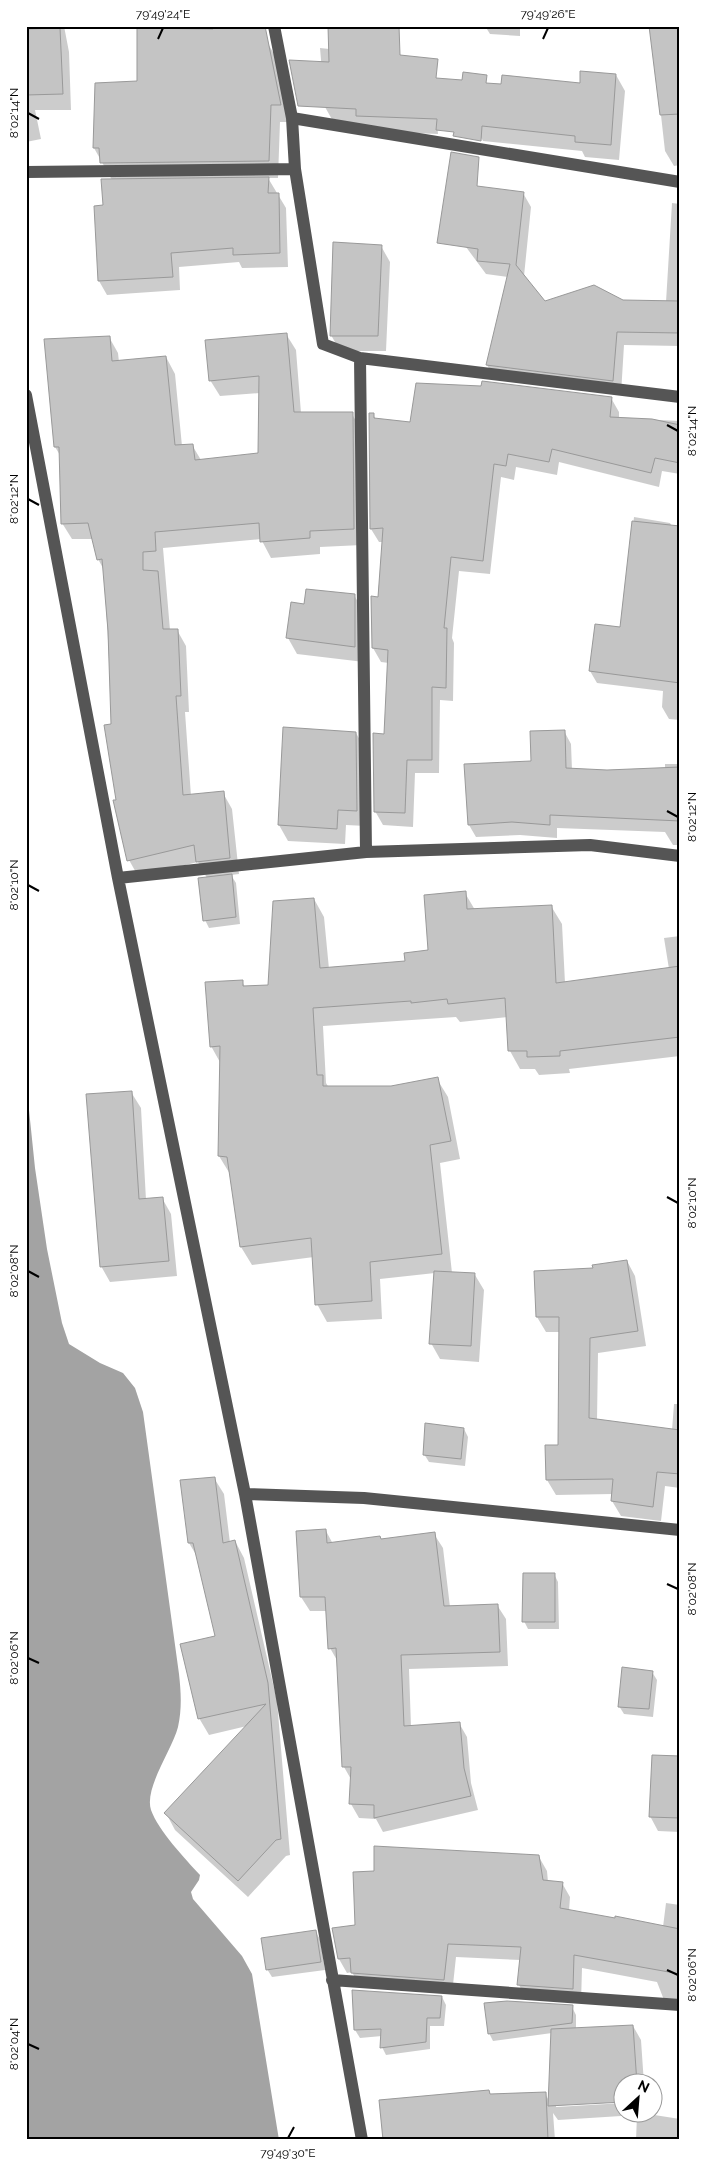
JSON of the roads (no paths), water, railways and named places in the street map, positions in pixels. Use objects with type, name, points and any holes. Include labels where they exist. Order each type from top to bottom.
[{"type":"street","points":[[274,26],[292,118],[295,169],[323,344],[360,358],[680,397]]},
{"type":"street","points":[[292,118],[680,182]]},
{"type":"street","points":[[26,172],[295,169]]},
{"type":"street","points":[[360,358],[366,852]]},
{"type":"street","points":[[26,395],[118,878],[245,1494],[362,2140]]},
{"type":"street","points":[[118,878],[366,852],[590,845],[680,856]]},
{"type":"street","points":[[245,1494],[364,1498],[680,1530]]},
{"type":"street","points":[[332,1980],[680,2005]]}]
